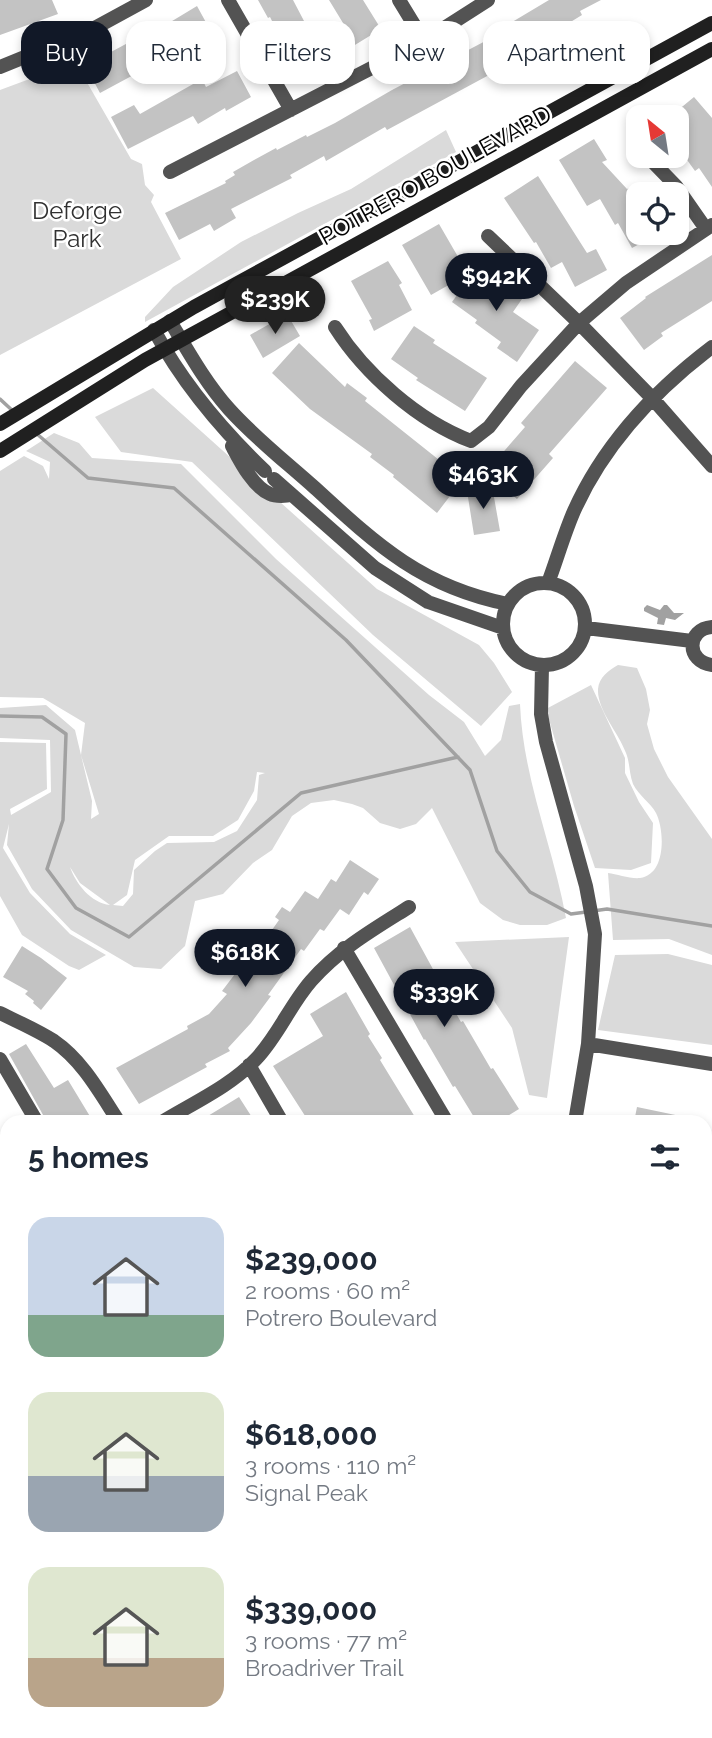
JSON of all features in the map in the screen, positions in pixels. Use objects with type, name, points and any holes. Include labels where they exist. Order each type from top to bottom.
[{"type":"street","points":[[0,67],[79,35],[146,0]]},
{"type":"street","points":[[228,0],[291,110]]},
{"type":"street","points":[[399,0],[412,21]]},
{"type":"street","points":[[455,21],[488,0]]},
{"type":"street","name":"POTRERO BOULEVARD","points":[[0,424],[153,330],[712,23]]},
{"type":"street","name":"POTRERO BOULEVARD","points":[[3,449],[181,340],[712,49]]},
{"type":"street","points":[[170,172],[369,70]]},
{"type":"street","points":[[335,327],[364,367],[447,432],[471,441],[489,427],[521,386],[579,323],[626,283],[709,227],[659,168]]},
{"type":"street","points":[[488,236],[579,323],[653,399],[712,466]]},
{"type":"street","points":[[170,321],[216,393],[258,437],[376,543],[398,559],[463,594],[508,604]]},
{"type":"street","points":[[153,330],[188,386],[221,427],[269,475],[375,568],[428,602],[503,628]]},
{"type":"street","points":[[548,583],[574,512],[594,472],[623,430],[685,368],[712,347]]},
{"type":"street","points":[[221,427],[243,466],[258,484],[270,494],[292,496]]},
{"type":"street","points":[[246,452],[258,437]]},
{"type":"street","points":[[292,496],[306,480]]},
{"type":"street","points":[[536,583],[548,583],[561,586],[572,593],[585,615],[586,628],[576,651],[566,660],[542,666],[520,658],[505,639],[503,615],[515,594],[536,583]]},
{"type":"street","points":[[712,626],[699,631],[692,641],[696,658],[706,665],[712,665]]},
{"type":"street","points":[[586,628],[692,641]]},
{"type":"street","points":[[542,666],[541,714],[545,742],[586,886],[595,934],[588,1044],[576,1115]]},
{"type":"street","points":[[173,1115],[237,1076],[249,1065],[268,1044],[310,982],[344,948],[410,907]]},
{"type":"street","points":[[344,948],[443,1115]]},
{"type":"street","points":[[0,1013],[42,1034],[69,1053],[90,1077],[114,1115]]},
{"type":"street","points":[[588,1044],[712,1064]]},
{"type":"street","points":[[0,1059],[33,1115]]},
{"type":"street","points":[[249,1065],[278,1115]]},
{"type":"green space","name":"Deforge Park","points":[[21,82],[88,84],[131,159],[142,164],[145,185],[154,195],[151,202],[181,259],[0,355],[0,90]]},
{"type":"green space","points":[[446,130],[456,152],[145,322],[145,317],[173,287],[241,242],[351,189]]},
{"type":"green space","points":[[153,388],[377,589],[479,645],[512,692],[481,726],[373,635],[192,462],[121,452],[95,417]]},
{"type":"green space","points":[[54,433],[79,443],[92,458],[181,464],[276,559],[429,695],[464,722],[485,756],[501,740],[509,706],[520,704],[532,786],[566,918],[547,925],[520,925],[503,920],[480,903],[432,808],[416,824],[400,829],[380,823],[363,808],[334,800],[311,803],[292,816],[272,850],[253,863],[223,894],[195,901],[185,946],[161,969],[134,967],[71,930],[32,889],[7,845],[9,824],[3,848],[30,893],[70,934],[106,955],[79,970],[22,935],[0,896],[0,742],[46,743],[47,789],[10,809],[11,815],[51,792],[50,740],[0,738],[0,708],[46,705],[75,730],[92,801],[91,819],[99,814],[81,755],[85,723],[43,698],[0,697],[0,471],[24,456],[43,466],[49,479],[50,462],[26,451]],"holes":[[[257,772],[265,773],[259,775],[257,800],[237,831],[214,842],[167,843],[134,870],[133,894],[123,906],[113,905],[127,895],[135,860],[169,836],[213,836],[238,820],[254,791]],[[70,867],[80,883],[110,905],[97,901],[85,892]]]},
{"type":"green space","points":[[618,665],[637,668],[646,689],[650,710],[647,724],[654,749],[668,777],[712,839],[712,955],[669,939],[613,940],[608,873],[636,878],[649,875],[659,861],[662,841],[656,813],[633,784],[626,753],[599,697],[598,689],[602,677]]},
{"type":"green space","points":[[591,685],[625,758],[625,773],[653,823],[651,863],[631,870],[595,868],[546,709]]},
{"type":"green space","points":[[569,937],[547,1098],[529,1095],[512,1028],[455,942]]},
{"type":"green space","points":[[668,954],[712,965],[712,1045],[598,1030],[615,955]]},
{"type":"shaded area","points":[[647,605],[660,610],[667,605],[674,613],[684,613],[675,620],[666,618],[664,625],[657,624],[658,618],[644,611]]},
{"type":"building","points":[[0,0],[52,0],[58,14],[39,21],[21,21],[21,27],[0,35]]},
{"type":"building","points":[[258,0],[293,0],[304,21],[272,21]]},
{"type":"building","points":[[329,0],[363,0],[376,21],[369,21],[369,36],[355,45],[355,21],[342,21]]},
{"type":"building","points":[[549,0],[601,0],[580,11],[582,15],[572,21],[514,21]]},
{"type":"building","points":[[197,6],[205,21],[172,21]]},
{"type":"building","points":[[483,42],[483,78],[387,130],[385,127],[326,161],[324,156],[290,175],[292,178],[231,209],[236,218],[214,231],[210,224],[179,240],[165,213],[226,183],[225,181],[235,175],[233,172],[276,148],[277,150],[335,123],[403,84],[469,84],[469,50]]},
{"type":"building","points":[[126,44],[126,79],[100,93],[95,84],[112,84],[112,51]]},
{"type":"building","points":[[237,71],[240,84],[244,84],[251,97],[198,124],[193,116],[128,149],[111,117],[134,105],[140,114],[193,84],[204,84],[206,87],[212,84],[226,84],[226,77]]},
{"type":"building","points":[[694,97],[712,118],[712,187],[699,168],[695,171],[690,164],[690,105],[684,105]]},
{"type":"building","points":[[594,139],[607,160],[602,162],[626,188],[626,237],[618,223],[615,225],[600,199],[587,206],[559,160]]},
{"type":"building","points":[[538,176],[587,253],[596,249],[607,270],[575,287],[562,262],[551,268],[504,198]]},
{"type":"building","points":[[439,224],[468,274],[431,295],[402,245]]},
{"type":"building","points":[[712,255],[712,301],[661,333],[663,336],[644,350],[620,318],[645,297]]},
{"type":"building","points":[[388,261],[402,283],[399,285],[412,310],[374,331],[369,320],[372,319],[351,281]]},
{"type":"building","points":[[477,267],[522,299],[513,312],[539,330],[517,362],[497,348],[501,342],[452,302]]},
{"type":"building","points":[[287,314],[300,336],[263,358],[250,335]]},
{"type":"building","points":[[414,326],[435,340],[433,343],[487,378],[465,411],[416,380],[418,378],[391,359]]},
{"type":"building","points":[[299,343],[345,387],[347,383],[367,398],[365,401],[463,479],[437,513],[370,457],[372,454],[310,409],[272,373]]},
{"type":"building","points":[[575,361],[607,388],[549,454],[553,458],[517,499],[486,472],[525,427],[521,423]]},
{"type":"building","points":[[492,486],[500,531],[474,535],[467,491]]},
{"type":"building","points":[[350,860],[379,879],[368,895],[364,892],[349,915],[340,909],[324,931],[320,929],[304,951],[301,949],[268,995],[271,996],[228,1048],[230,1051],[205,1064],[207,1067],[139,1104],[116,1068],[188,1029],[187,1026],[209,1014],[227,994],[222,991],[235,974],[237,975],[252,952],[255,954],[279,920],[275,917],[282,907],[290,912],[305,891],[318,899],[331,879],[336,882]]},
{"type":"building","points":[[410,927],[461,1022],[463,1021],[491,1069],[493,1068],[519,1109],[509,1115],[473,1115],[424,1040],[374,948]]},
{"type":"building","points":[[22,946],[67,978],[41,1010],[25,994],[28,991],[3,977]]},
{"type":"building","points":[[346,992],[382,1058],[380,1060],[414,1115],[304,1115],[273,1066],[323,1036],[310,1014]]},
{"type":"building","points":[[26,1044],[54,1088],[68,1080],[89,1115],[43,1115],[9,1054]]},
{"type":"building","points":[[239,1097],[251,1115],[209,1115]]},
{"type":"building","points":[[637,1107],[675,1115],[635,1115]]},
{"type":"waterway","points":[[0,399],[14,412]]},
{"type":"waterway","points":[[37,434],[88,478],[174,488],[346,640],[470,770],[497,851],[530,892],[571,914],[586,912]]},
{"type":"waterway","points":[[0,716],[42,717],[66,734],[63,820],[47,869],[76,908],[129,937],[301,793],[458,757]]},
{"type":"waterway","points":[[593,911],[607,909],[712,926]]}]
